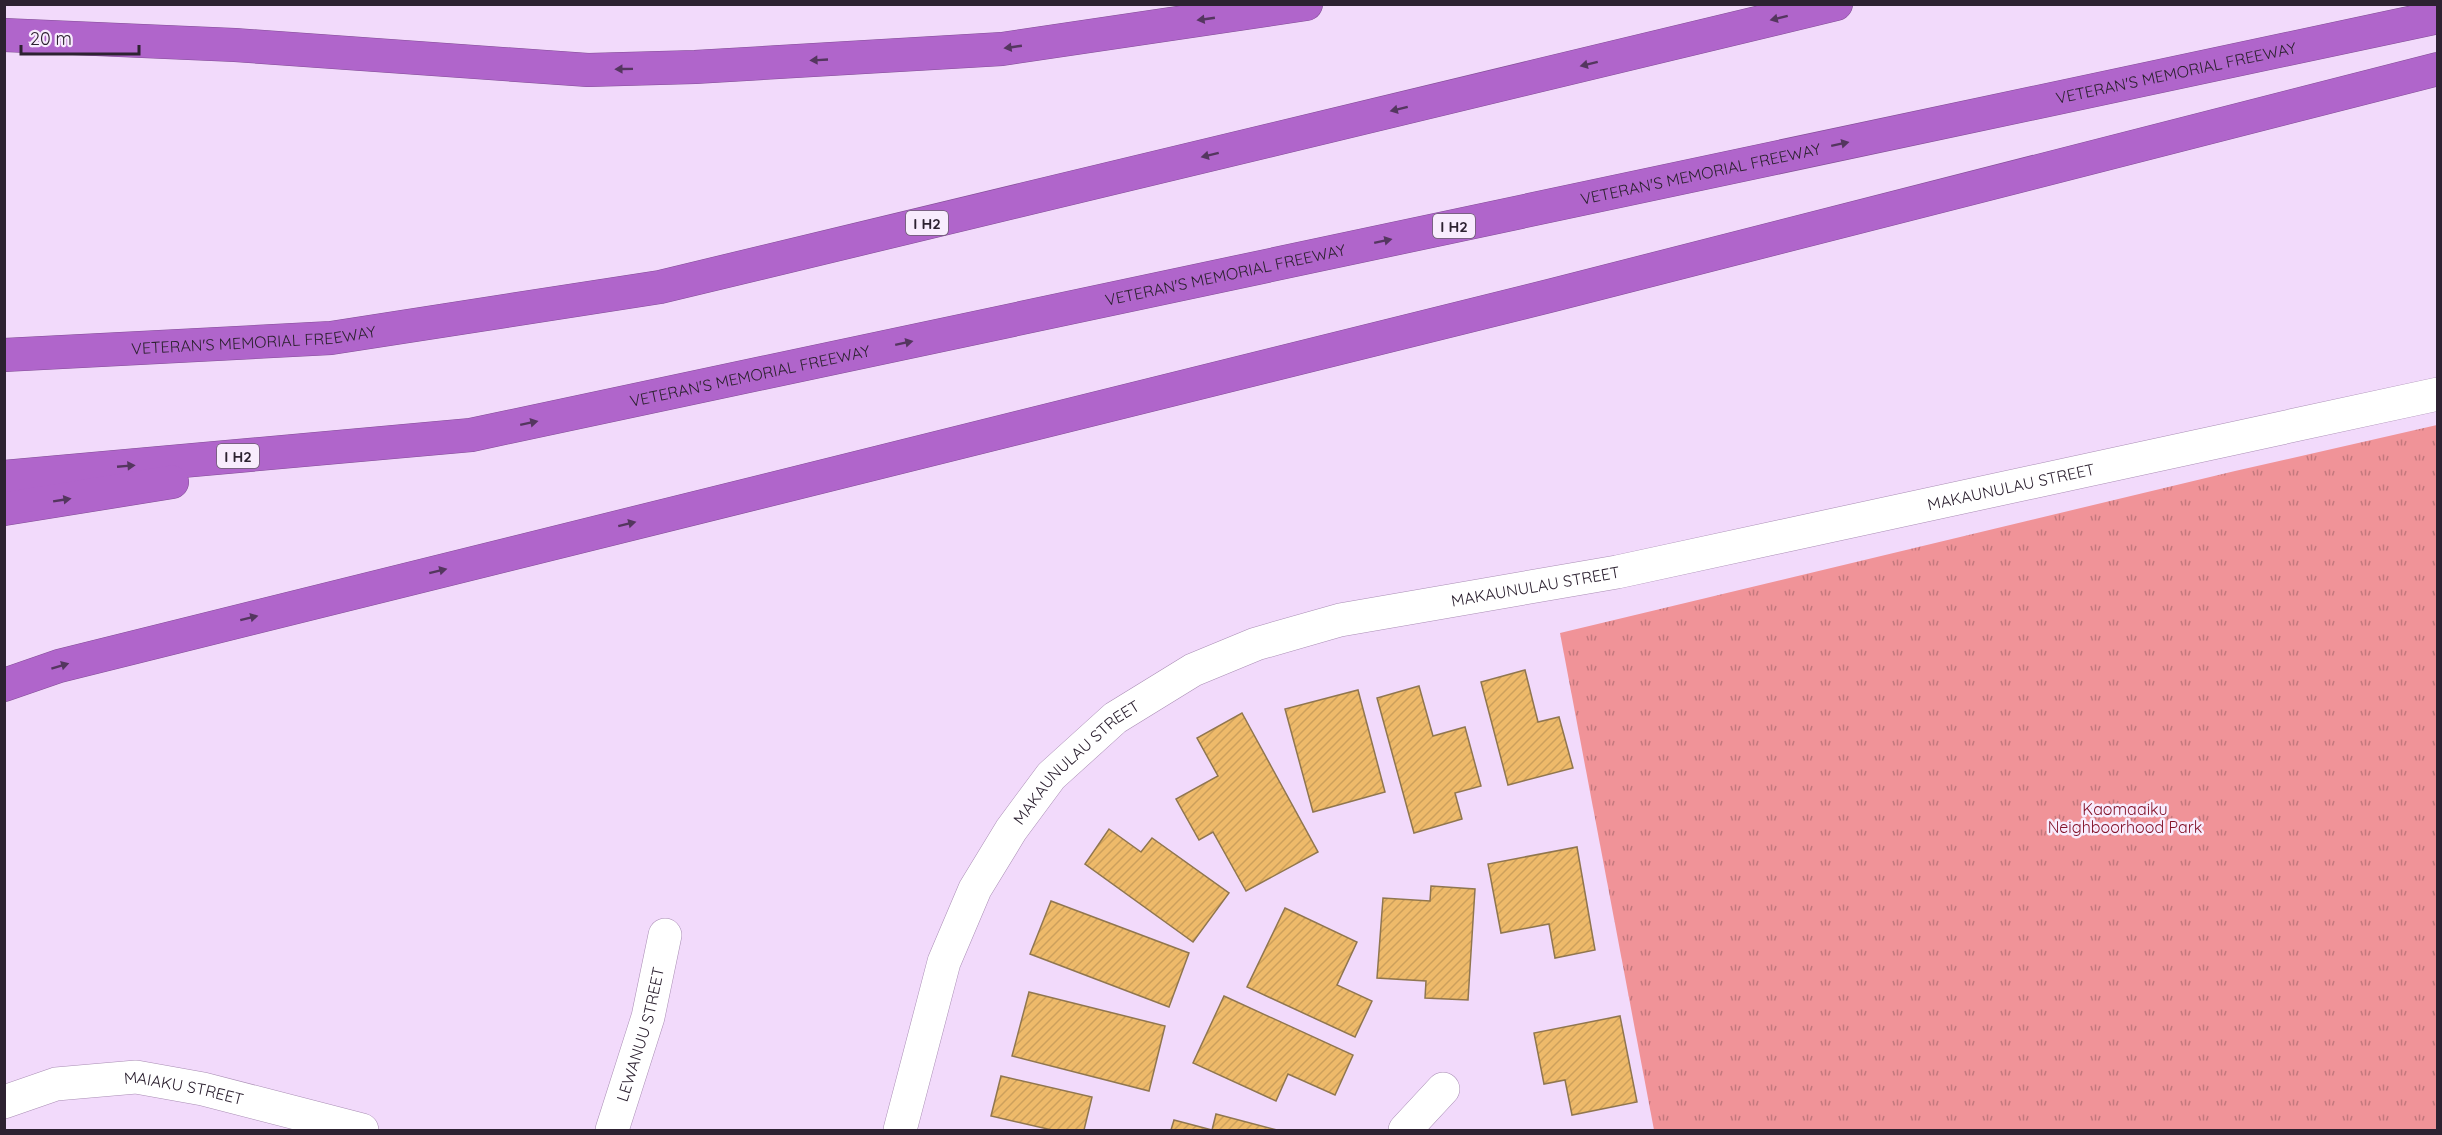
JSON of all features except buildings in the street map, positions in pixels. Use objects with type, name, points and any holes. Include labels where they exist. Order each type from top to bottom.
[{"type":"highway","points":[[4,35],[235,45],[588,70],[671,68],[1002,49],[1306,4]]},
{"type":"highway","name":"VETERAN'S MEMORIAL FREEWAY","points":[[4,355],[331,338],[660,287],[1836,4]]},
{"type":"highway","name":"VETERAN'S MEMORIAL FREEWAY","points":[[4,477],[471,435],[2438,17]]},
{"type":"highway","points":[[4,685],[59,666],[1542,298],[2438,69]]},
{"type":"highway","points":[[4,509],[471,435]]},
{"type":"street","name":"MAKAUNULAU STREET","points":[[900,1131],[944,962],[975,889],[1011,830],[1051,776],[1115,718],[1193,670],[1256,644],[1340,620],[1617,572],[2438,394]]},
{"type":"street","name":"LEWANUU STREET","points":[[612,1131],[648,1017],[664,935]]},
{"type":"street","name":"MAIAKU STREET","points":[[4,1102],[56,1084],[135,1077],[203,1089],[362,1131]]},
{"type":"street","points":[[1405,1131],[1443,1089]]},
{"type":"green space","name":"Kaomaaiku Neighboorhood Park","points":[[2437,425],[2437,1130],[1654,1130],[1560,633],[2235,471]]}]
